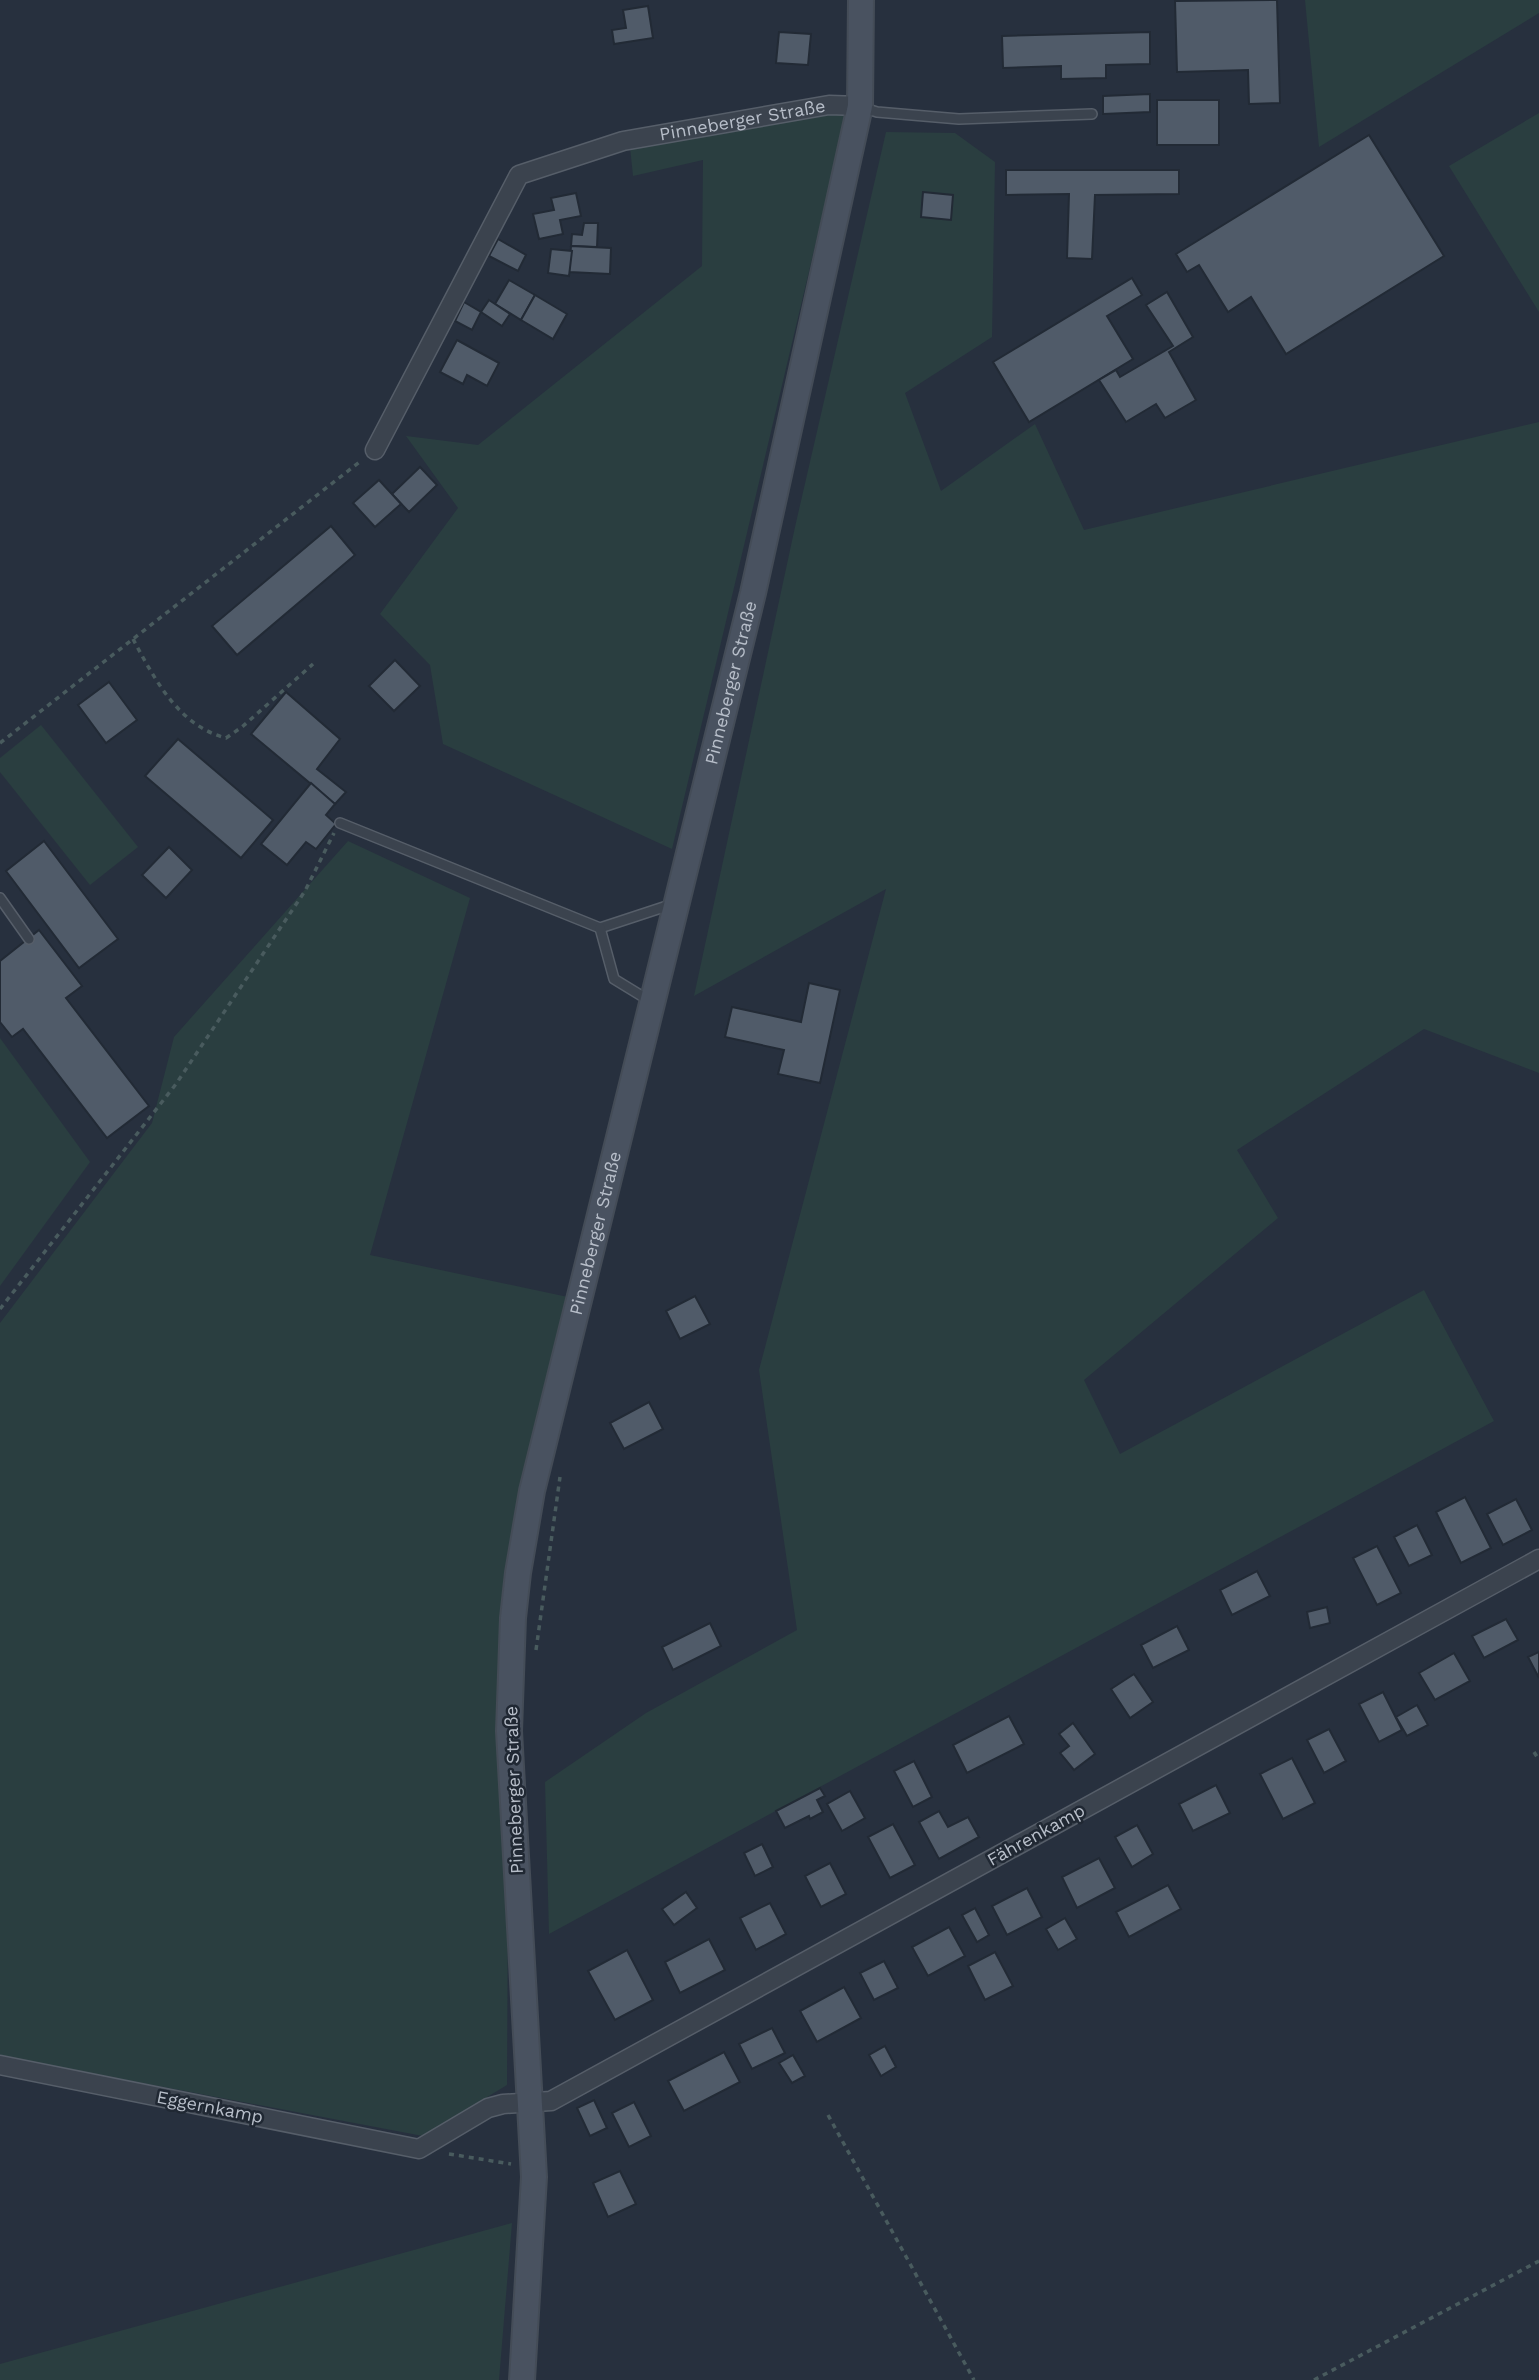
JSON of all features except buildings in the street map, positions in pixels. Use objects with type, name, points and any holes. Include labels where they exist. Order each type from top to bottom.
[{"type":"main road","name":"Pinneberger Straße","points":[[522,2380],[534,2167],[509,1731],[518,1573],[535,1478],[753,593],[860,106],[861,0]]},
{"type":"street","name":"Pinneberger Straße","points":[[375,450],[519,175],[623,141],[829,105],[860,106]]},
{"type":"street","name":"Fährenkamp","points":[[530,2102],[551,2101],[1539,1559]]},
{"type":"street","name":"Eggernkamp","points":[[0,2065],[419,2149]]},
{"type":"street","points":[[419,2149],[488,2108],[530,2102]]},
{"type":"lane","points":[[860,106],[877,112],[960,119],[1093,114]]},
{"type":"lane","points":[[340,823],[600,928],[678,902]]},
{"type":"lane","points":[[0,898],[29,939]]},
{"type":"lane","points":[[600,928],[614,979],[652,1002]]},
{"type":"path","points":[[0,743],[375,450]]},
{"type":"path","points":[[133,639],[163,692],[180,711],[207,733],[226,738],[313,664]]},
{"type":"path","points":[[0,1309],[176,1084],[305,891],[340,823]]},
{"type":"path","points":[[535,1657],[562,1470]]},
{"type":"path","points":[[1534,1752],[1539,1760]]},
{"type":"path","points":[[828,2115],[974,2380]]},
{"type":"path","points":[[419,2149],[534,2167]]},
{"type":"path","points":[[1314,2380],[1539,2261]]},
{"type":"green space","points":[[1305,0],[1539,0],[1539,13],[1319,147]]},
{"type":"green space","points":[[848,107],[672,849],[443,744],[430,665],[380,614],[458,508],[406,436],[478,445],[702,266],[703,160],[633,176],[630,147]]},
{"type":"green space","points":[[1539,113],[1539,312],[1449,166]]},
{"type":"green space","points":[[886,132],[955,133],[995,162],[992,337],[905,393],[941,491],[1035,424],[1084,530],[1539,422],[1539,1073],[1424,1029],[1237,1150],[1278,1218],[1084,1380],[1120,1454],[1424,1290],[1494,1421],[549,1934],[545,1782],[646,1713],[797,1630],[759,1370],[886,889],[694,996],[795,527]]},
{"type":"green space","points":[[41,725],[138,847],[90,885],[0,772],[0,758]]},
{"type":"green space","points":[[348,841],[470,898],[370,1255],[568,1297],[509,1694],[507,2085],[423,2136],[0,2056],[0,1323],[152,1123],[174,1037]]},
{"type":"green space","points":[[0,1038],[90,1162],[0,1286]]},
{"type":"green space","points":[[512,2223],[499,2380],[0,2380],[0,2364]]}]
